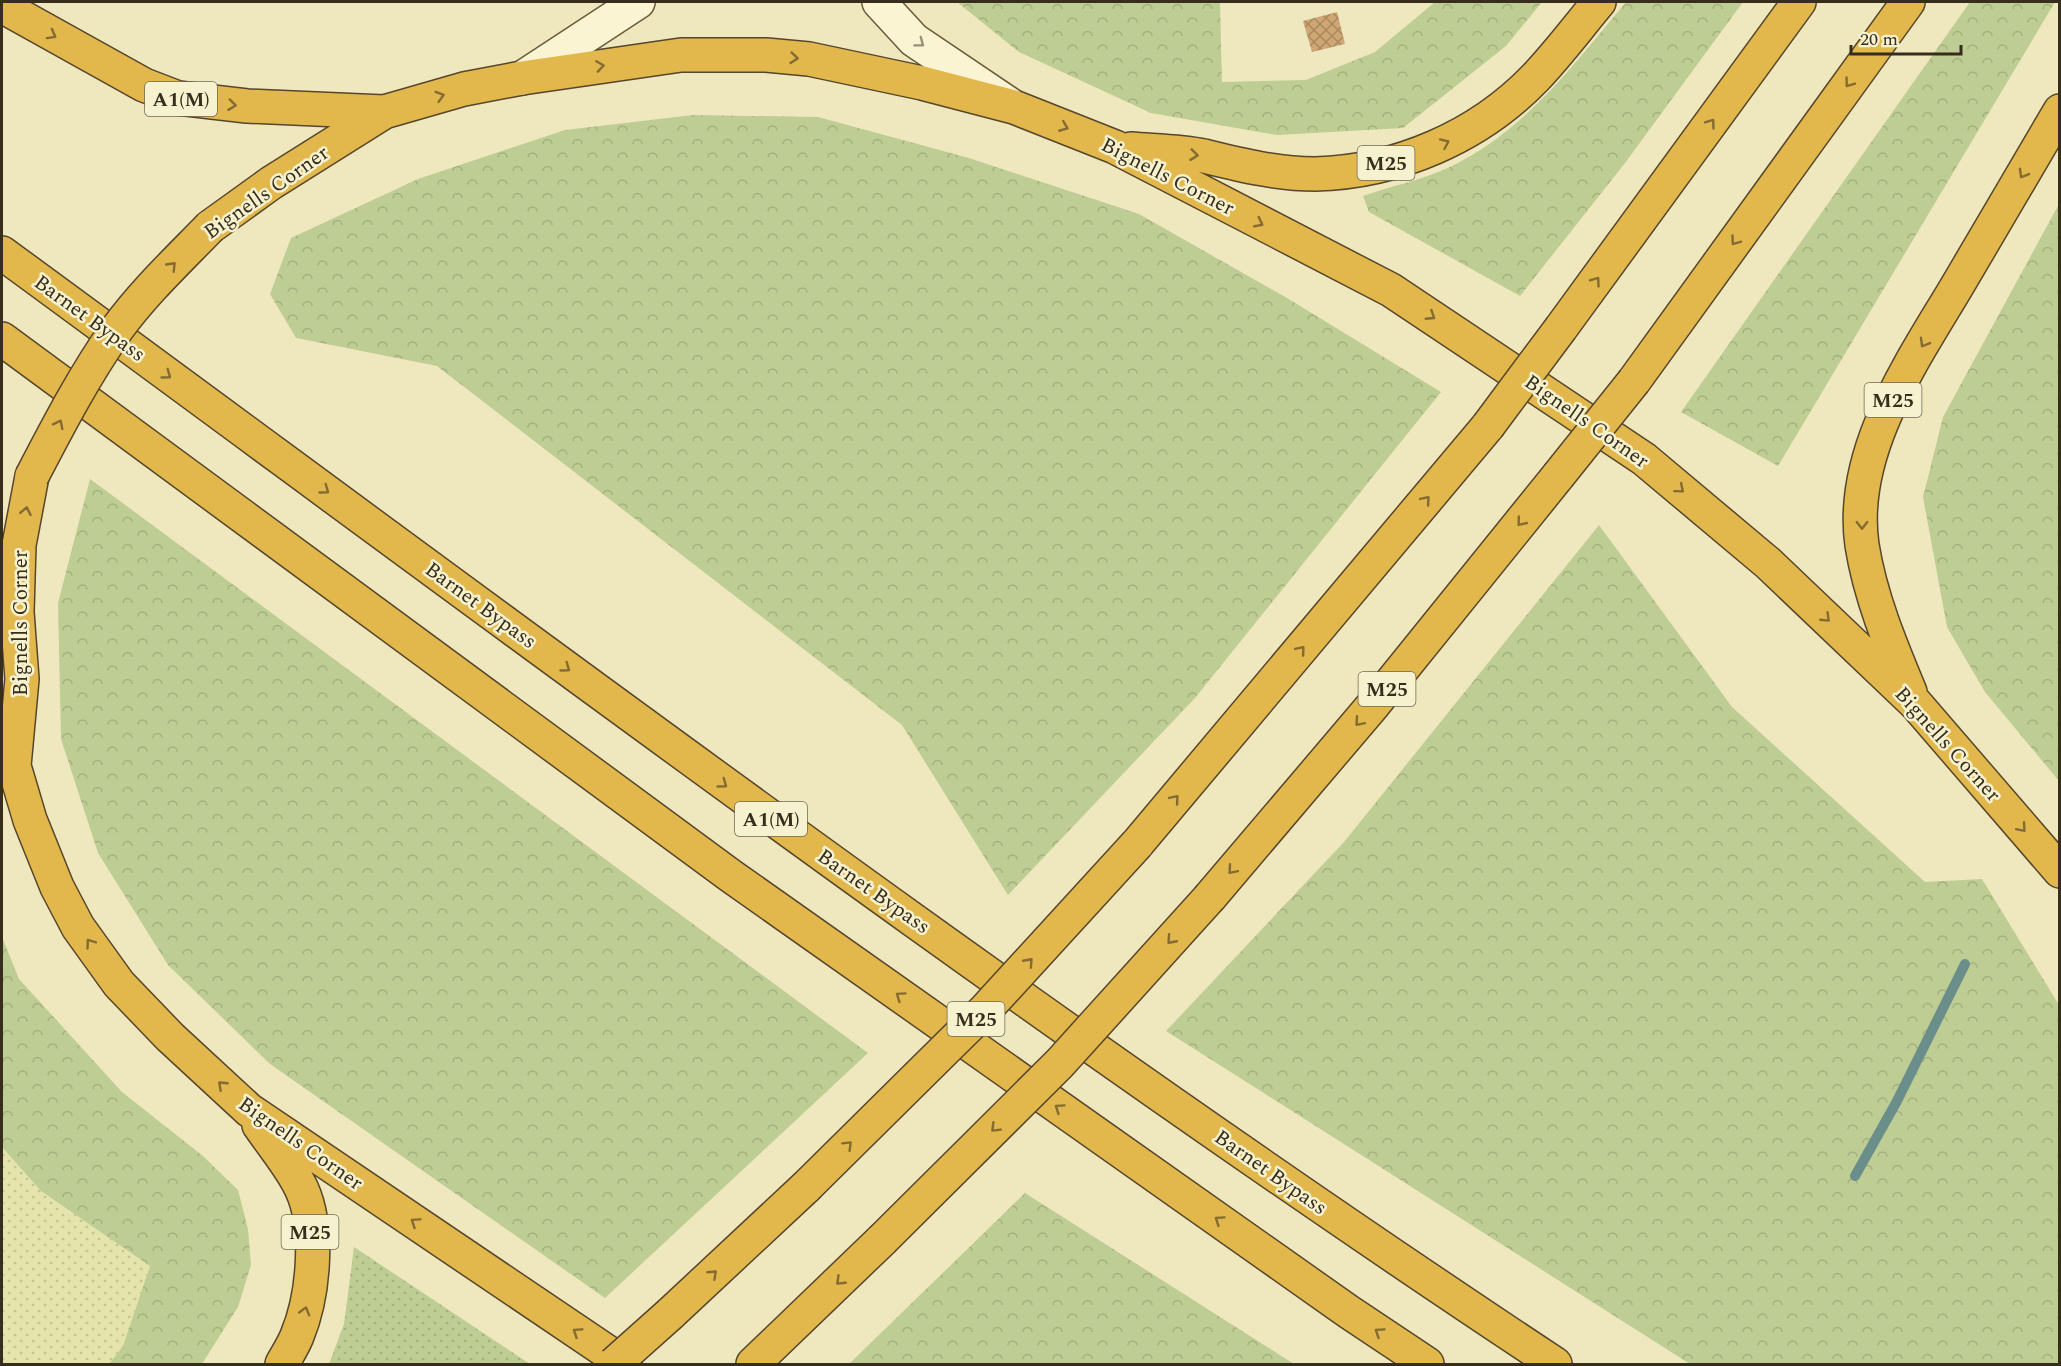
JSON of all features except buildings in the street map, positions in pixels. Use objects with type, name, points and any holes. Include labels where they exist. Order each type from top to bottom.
[{"type":"highway","name":"M25","points":[[1115,147],[1201,156],[1250,168],[1315,174],[1354,170],[1408,159],[1451,140],[1489,117],[1534,79],[1599,2]]},
{"type":"highway","name":"M25","points":[[614,1365],[806,1186],[986,1009],[1137,844],[1488,426],[1799,2]]},
{"type":"highway","name":"M25","points":[[753,1365],[1060,1063],[1210,897],[1374,704],[1635,381],[1908,2]]},
{"type":"highway","name":"A1(M)","points":[[2,6],[144,85],[178,98],[247,106],[384,112]]},
{"type":"highway","name":"Bignells Corner","points":[[625,1365],[249,1110],[170,1037],[119,984],[78,927],[57,887],[30,820],[14,766],[22,679],[17,612],[19,545],[32,476],[65,413],[118,328],[160,279],[210,227],[271,183],[384,112],[464,89],[522,78],[681,55],[766,55],[809,59],[922,82],[1014,107],[1115,147],[1391,290],[1644,459],[1768,563],[1916,704],[2060,871]]},
{"type":"highway","name":"M25","points":[[1916,704],[1884,630],[1862,544],[1865,478],[1887,413],[1912,363],[2060,111]]},
{"type":"highway","name":"Barnet Bypass","points":[[2,254],[743,799],[1388,1254],[1555,1365]]},
{"type":"highway","points":[[2,339],[731,876],[1427,1365]]},
{"type":"highway","points":[[2,733],[14,766]]},
{"type":"highway","name":"M25","points":[[249,1110],[299,1184],[308,1213],[312,1260],[308,1299],[297,1336],[282,1365]]},
{"type":"street","name":"Bignells Corner","points":[[522,78],[638,2]]},
{"type":"street","name":"Bignells Corner","points":[[879,2],[914,40],[1014,107]]},
{"type":"green space","points":[[957,2],[1220,2],[1222,82],[1306,80],[1375,52],[1435,2],[1542,2],[1506,46],[1403,128],[1277,135],[1151,113],[1019,52]]},
{"type":"green space","points":[[1626,2],[1743,2],[1625,163],[1520,296],[1369,212],[1363,196],[1440,172],[1502,135],[1547,94]]},
{"type":"green space","points":[[1970,2],[2055,2],[1778,466],[1681,412]]},
{"type":"green space","points":[[693,115],[818,117],[969,158],[1139,214],[1287,298],[1441,392],[1195,698],[1008,895],[902,725],[437,366],[296,338],[270,294],[291,238],[418,179],[565,130]]},
{"type":"green space","points":[[2059,204],[2059,781],[1985,692],[1947,627],[1923,497],[1943,417]]},
{"type":"green space","points":[[90,479],[868,1053],[605,1298],[270,1064],[168,965],[98,853],[61,739],[58,603]]},
{"type":"green space","points":[[1599,525],[1732,707],[1925,882],[1982,879],[2059,1005],[2059,1364],[1690,1364],[1166,1031],[1344,842]]},
{"type":"green space","points":[[2,937],[19,979],[122,1092],[203,1156],[238,1190],[248,1229],[251,1265],[238,1307],[202,1364],[109,1364],[123,1346],[150,1266],[41,1191],[2,1147]]},
{"type":"green space","points":[[2,1147],[41,1191],[150,1266],[123,1346],[109,1364],[2,1364]]},
{"type":"green space","points":[[1025,1193],[1294,1364],[849,1364]]},
{"type":"green space","points":[[354,1247],[530,1364],[329,1364],[344,1324]]},
{"type":"waterway","points":[[1855,1176],[1897,1101],[1965,964]]}]
